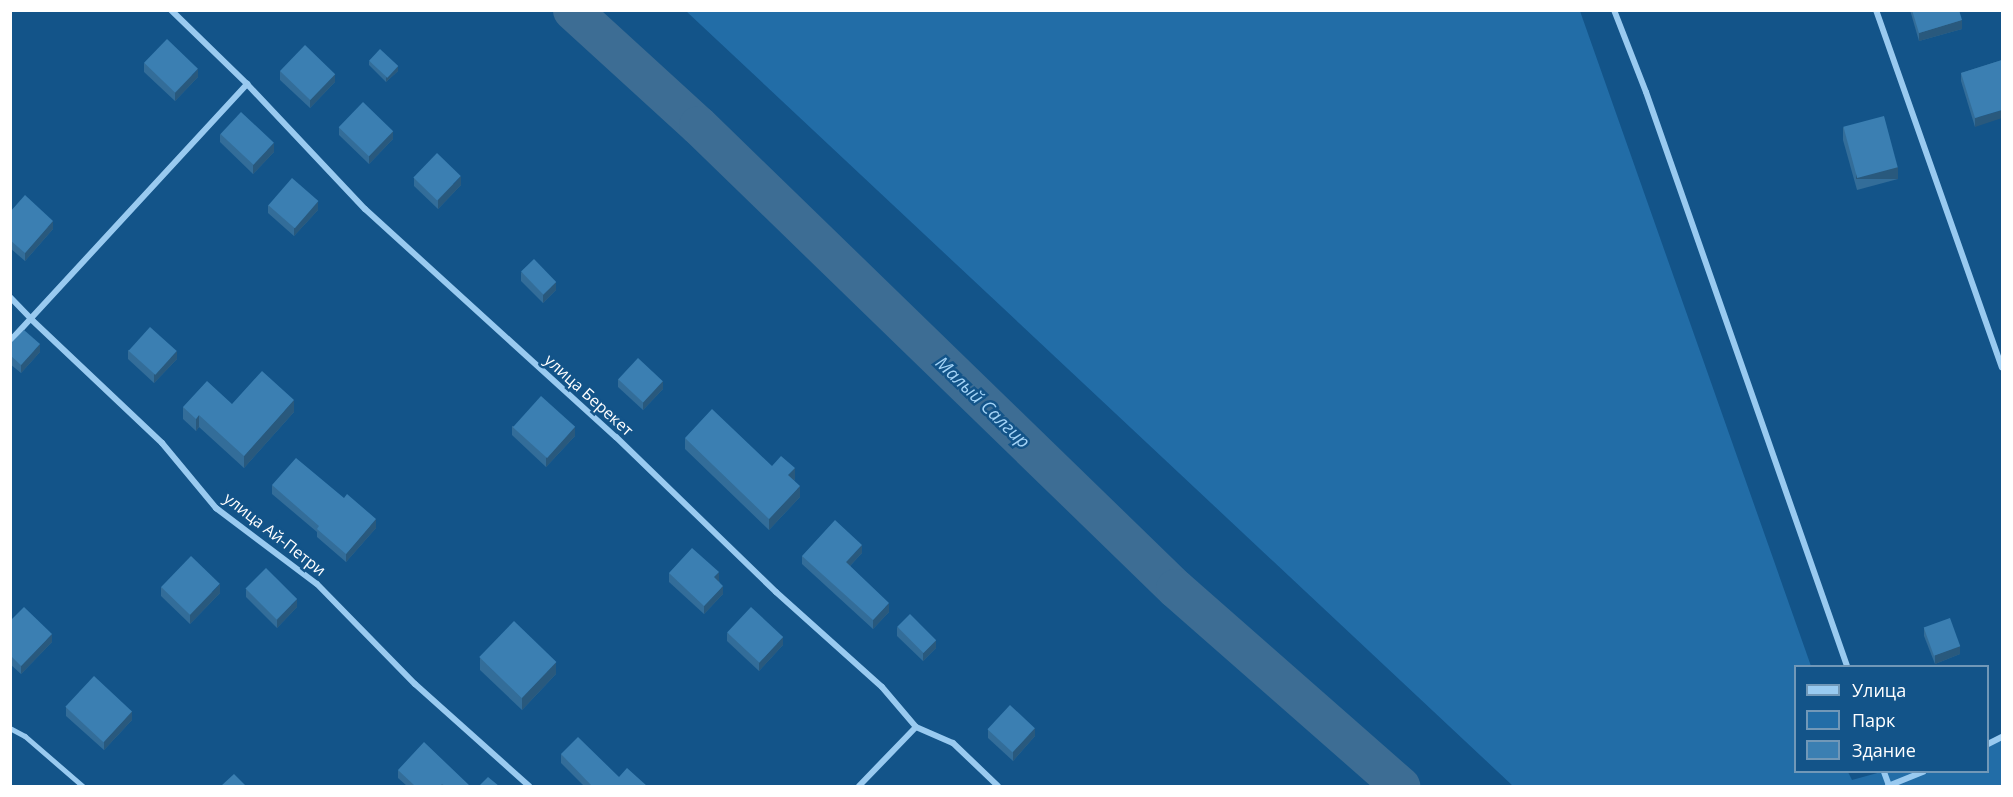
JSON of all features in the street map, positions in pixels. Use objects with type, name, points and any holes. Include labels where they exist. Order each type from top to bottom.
[{"type":"street","name":"улица Берекет","points":[[171,10],[247,84],[365,210],[616,436],[776,592],[882,687],[916,727],[953,743],[998,786]]},
{"type":"street","points":[[1614,10],[1650,104],[1847,665]]},
{"type":"street","points":[[1876,10],[2002,367]]},
{"type":"street","points":[[10,340],[32,320],[247,84]]},
{"type":"street","name":"улица Ай-Петри","points":[[10,297],[162,443],[216,508],[317,584],[415,684],[529,786]]},
{"type":"street","points":[[859,786],[916,727]]},
{"type":"street","points":[[1888,786],[1918,773]]},
{"type":"lane","points":[[10,728],[25,735],[83,786]]},
{"type":"green space","points":[[686,11],[1580,11],[1811,665],[1794,665],[1794,773],[1848,773],[1852,780],[1877,773],[1989,773],[1989,740],[2002,735],[2002,786],[1513,786]]},
{"type":"building","points":[[1912,10],[1959,10],[1962,20],[1919,33]]},
{"type":"building","points":[[167,39],[198,69],[175,93],[144,63]]},
{"type":"building","points":[[305,45],[335,74],[310,100],[280,71]]},
{"type":"building","points":[[380,49],[398,66],[387,78],[369,61]]},
{"type":"building","points":[[2002,60],[2002,110],[1975,118],[1961,73]]},
{"type":"building","points":[[363,102],[393,131],[369,156],[339,127]]},
{"type":"building","points":[[241,112],[274,143],[253,165],[221,134]]},
{"type":"building","points":[[1884,116],[1898,167],[1857,178],[1843,127]]},
{"type":"building","points":[[437,153],[461,176],[437,200],[413,177]]},
{"type":"building","points":[[292,178],[318,201],[295,228],[268,205]]},
{"type":"building","points":[[25,195],[53,221],[25,253],[10,240],[10,212]]},
{"type":"building","points":[[534,259],[556,282],[543,295],[521,272]]},
{"type":"building","points":[[150,327],[177,351],[155,375],[129,351]]},
{"type":"building","points":[[24,330],[40,344],[21,365],[10,355],[10,344]]},
{"type":"building","points":[[638,358],[663,381],[643,402],[618,379]]},
{"type":"building","points":[[262,371],[294,400],[244,456],[199,415],[196,419],[183,407],[207,381],[232,404]]},
{"type":"building","points":[[541,396],[575,427],[547,458],[513,427]]},
{"type":"building","points":[[712,409],[772,466],[781,456],[795,468],[788,475],[800,486],[769,519],[685,438]]},
{"type":"building","points":[[296,458],[344,498],[347,494],[376,519],[346,554],[317,529],[319,526],[272,485]]},
{"type":"building","points":[[835,520],[862,545],[846,562],[889,603],[873,620],[802,556]]},
{"type":"building","points":[[692,548],[719,572],[714,577],[723,586],[704,606],[669,573]]},
{"type":"building","points":[[191,556],[220,584],[190,615],[161,587]]},
{"type":"building","points":[[266,568],[297,599],[277,620],[245,589]]},
{"type":"building","points":[[24,607],[52,634],[21,666],[10,655],[10,621]]},
{"type":"building","points":[[751,607],[783,637],[759,663],[727,633]]},
{"type":"building","points":[[910,614],[936,640],[923,653],[897,627]]},
{"type":"building","points":[[1950,618],[1960,646],[1934,656],[1924,628]]},
{"type":"building","points":[[514,621],[556,662],[522,698],[479,657]]},
{"type":"building","points":[[94,676],[132,711],[103,742],[65,707]]},
{"type":"building","points":[[1010,705],[1035,728],[1012,752],[987,729]]},
{"type":"building","points":[[578,737],[619,777],[627,768],[647,786],[592,786],[561,754]]},
{"type":"building","points":[[424,742],[470,786],[442,784],[440,786],[415,786],[398,770]]},
{"type":"building","points":[[234,774],[246,786],[221,786]]},
{"type":"building","points":[[488,777],[499,786],[479,786]]},
{"type":"waterway","name":"Малый Салгир","points":[[572,10],[698,125],[1175,588],[1400,786]]}]
